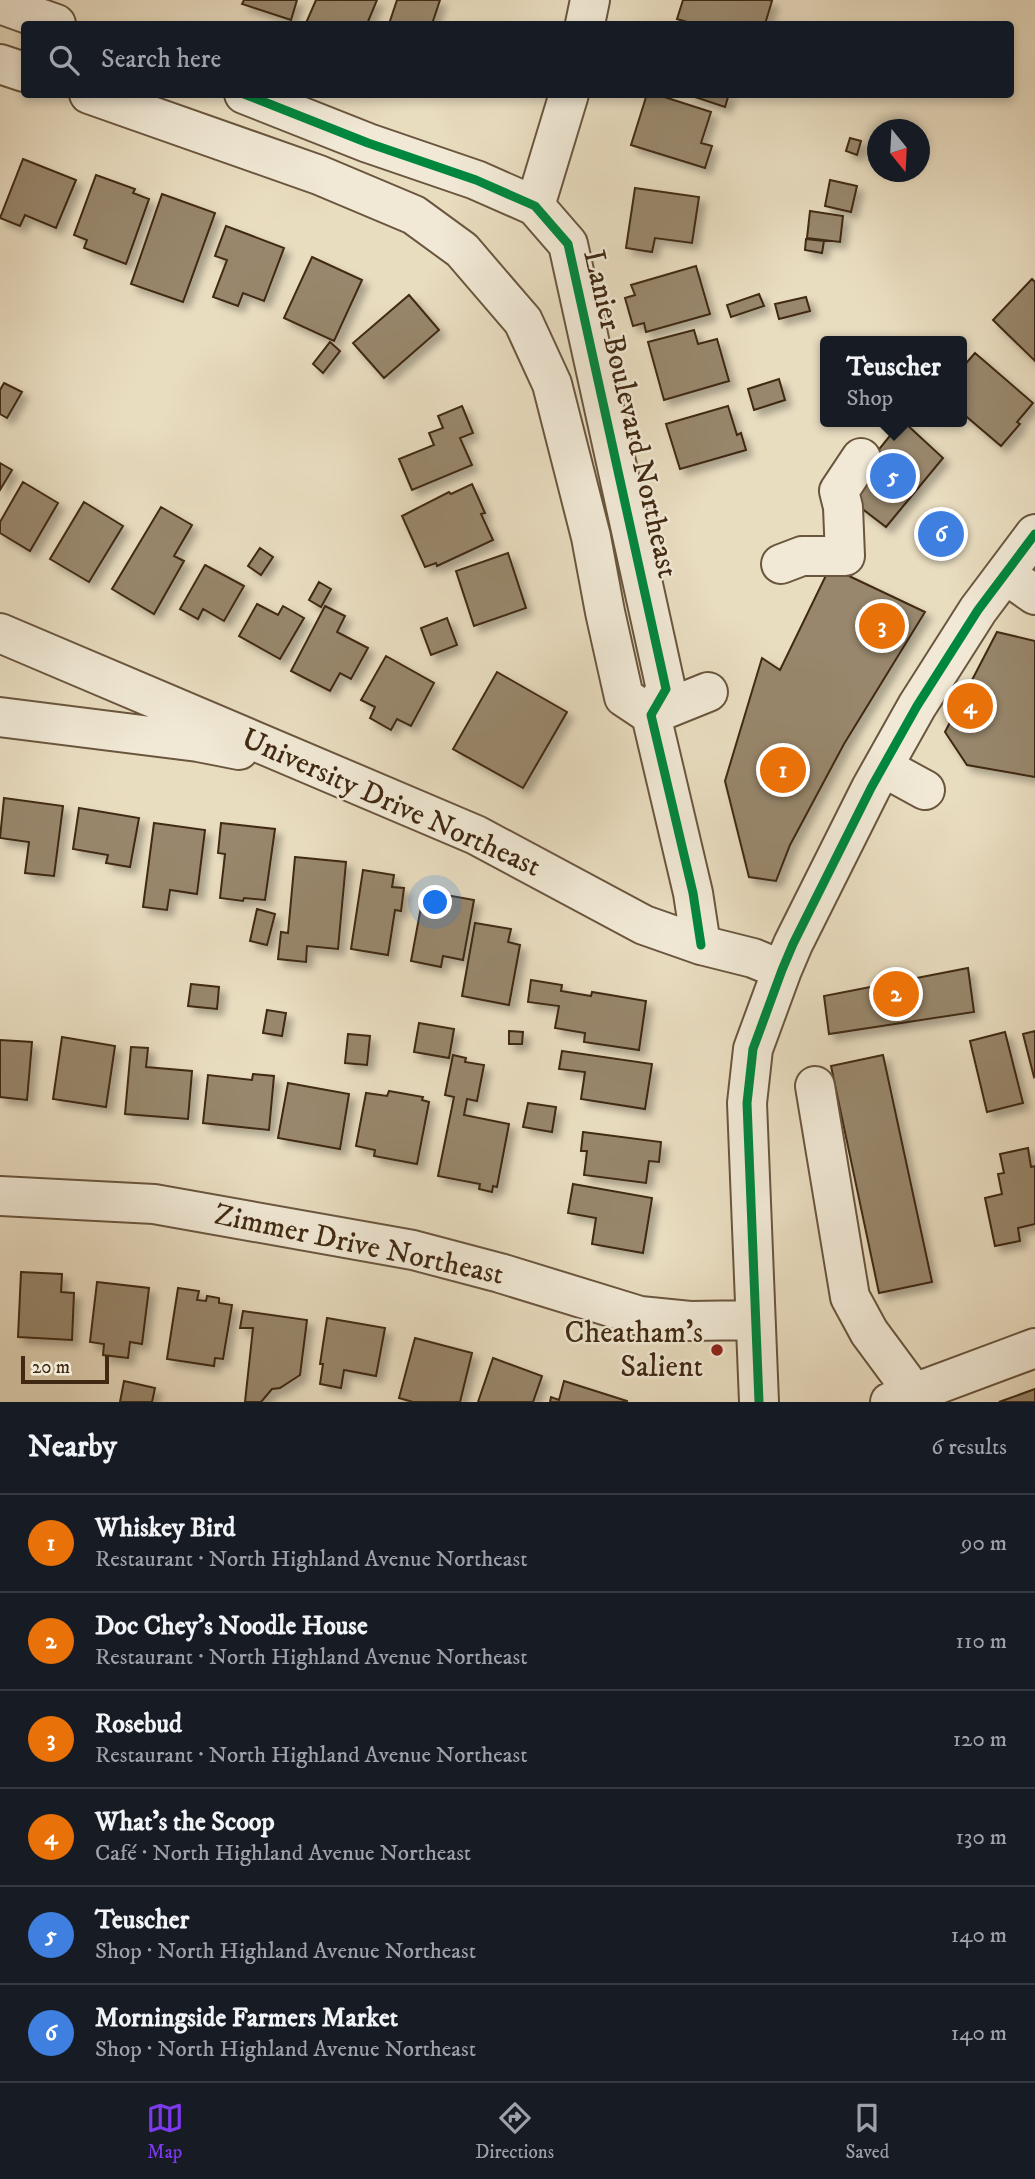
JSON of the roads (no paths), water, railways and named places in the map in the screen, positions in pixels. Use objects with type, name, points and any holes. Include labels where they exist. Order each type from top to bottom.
[{"type":"street","points":[[586,21],[590,0]]},
{"type":"street","points":[[0,4],[48,21]]},
{"type":"street","points":[[0,64],[21,71]]},
{"type":"street","points":[[100,98],[319,175],[414,215],[462,250],[523,321],[552,384],[591,537],[624,697],[652,715],[701,945]]},
{"type":"street","name":"Lanier Boulevard Northeast","points":[[254,98],[368,143],[476,180],[535,206],[568,244],[666,689],[652,715]]},
{"type":"street","points":[[535,206],[568,98]]},
{"type":"street","points":[[414,215],[435,166]]},
{"type":"street","points":[[541,360],[590,344]]},
{"type":"street","points":[[781,564],[802,556],[845,556],[843,507],[839,491],[861,458]]},
{"type":"street","points":[[760,1402],[747,1103],[754,1049],[782,970],[883,768],[917,706],[978,610],[1020,585],[1035,534]]},
{"type":"street","name":"University Drive Northeast","points":[[0,633],[476,835],[643,925],[701,945],[752,958],[782,970]]},
{"type":"street","points":[[652,715],[708,692]]},
{"type":"street","points":[[0,718],[198,742],[259,754],[342,778]]},
{"type":"street","points":[[883,768],[925,790]]},
{"type":"street","points":[[814,1086],[850,1297],[902,1398],[1035,1348]]},
{"type":"street","name":"Zimmer Drive Northeast","points":[[0,1196],[154,1204],[413,1250],[500,1273],[640,1316],[690,1321],[755,1320]]},
{"type":"place","name":"Teuscher","points":[[893,476]]},
{"type":"place","name":"Morningside Farmers Market","points":[[941,534]]},
{"type":"place","name":"Rosebud","points":[[882,626]]},
{"type":"place","name":"What's the Scoop","points":[[970,706]]},
{"type":"place","name":"Whiskey Bird","points":[[783,770]]},
{"type":"place","name":"Doc Chey's Noodle House","points":[[896,994]]},
{"type":"place","name":"Cheatham's Salient","points":[[717,1350]]}]
